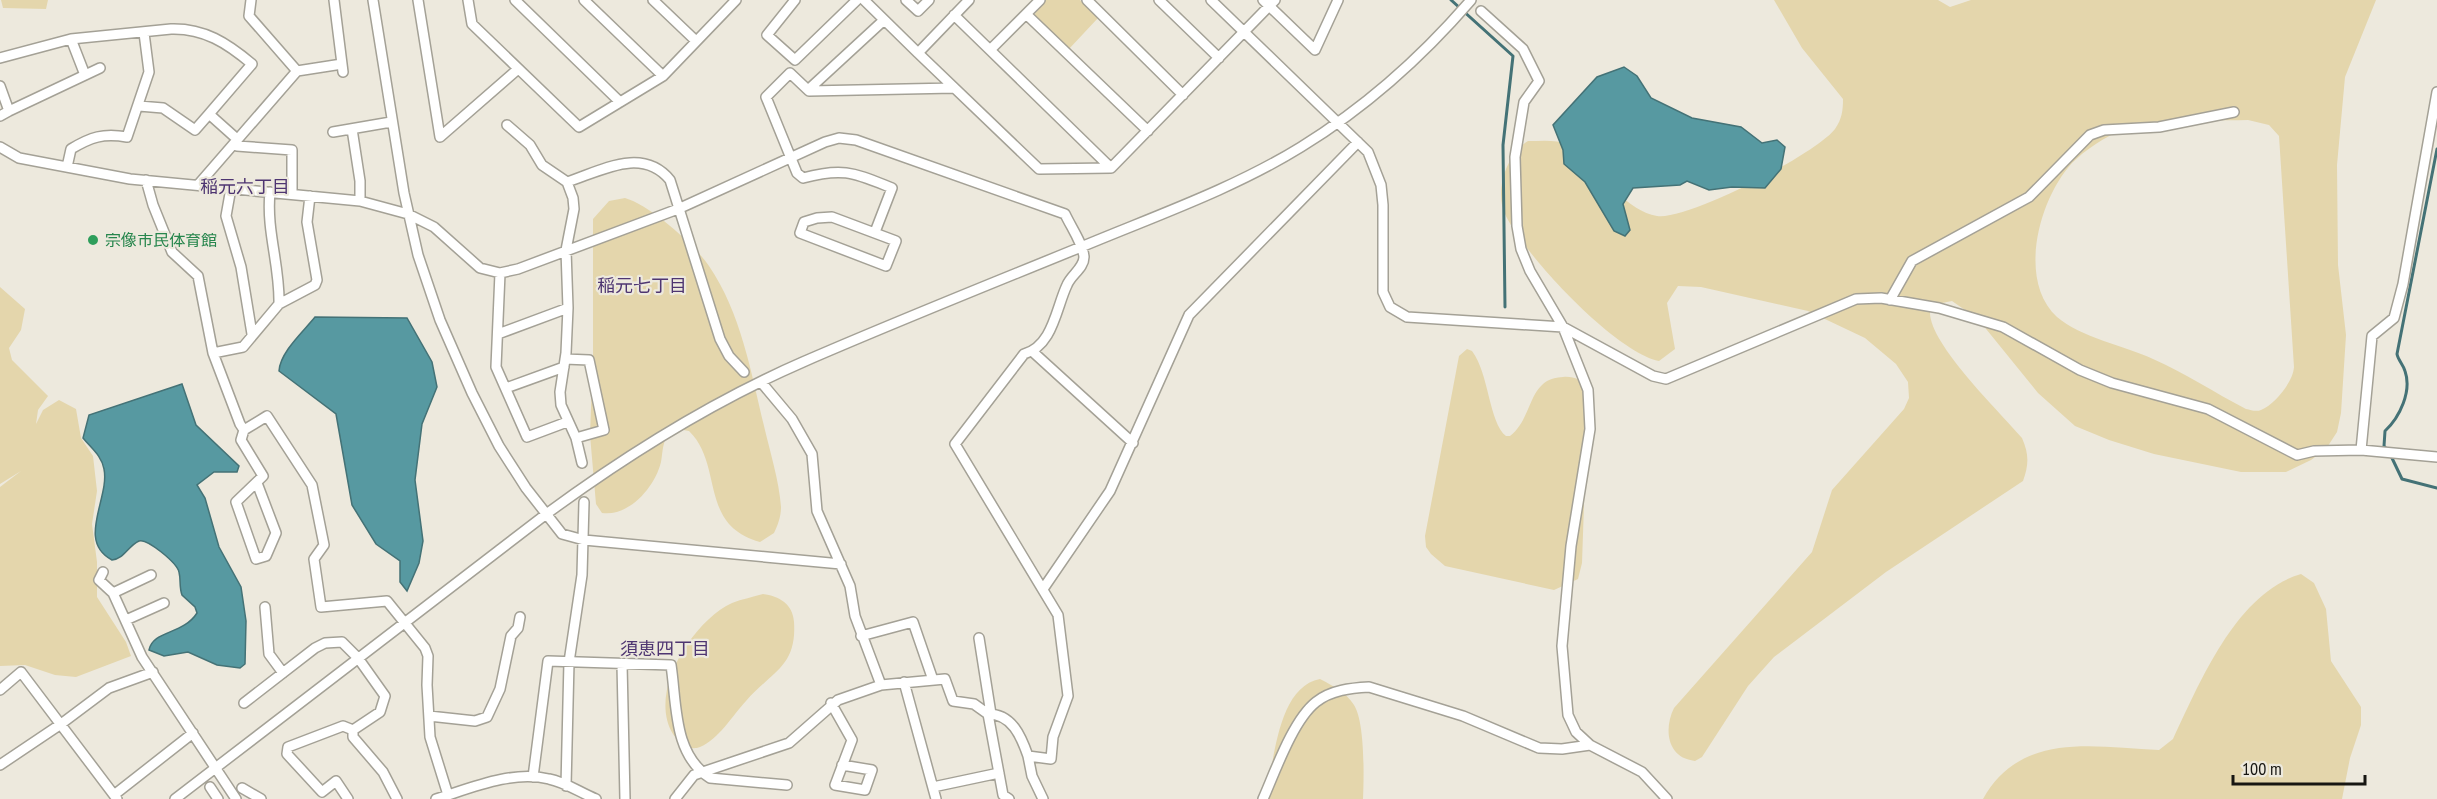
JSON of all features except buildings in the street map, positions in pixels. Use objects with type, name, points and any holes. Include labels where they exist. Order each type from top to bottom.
[{"type":"street","points":[[251,0],[249,16],[297,70]]},
{"type":"street","points":[[198,185],[297,70],[342,68],[334,0]]},
{"type":"street","points":[[374,0],[391,122],[408,214],[428,288],[455,358],[500,446],[544,515],[562,534],[584,540],[841,564]]},
{"type":"street","points":[[418,0],[440,137],[518,69]]},
{"type":"street","points":[[468,0],[472,24],[579,128],[663,76],[729,2]]},
{"type":"street","points":[[515,0],[621,102]]},
{"type":"street","points":[[584,0],[663,76]]},
{"type":"street","points":[[653,0],[696,41]]},
{"type":"street","points":[[795,0],[768,35],[795,60],[857,0]]},
{"type":"street","points":[[864,0],[1039,169],[1111,168],[1244,32],[1269,2],[1315,50],[1338,0]]},
{"type":"street","points":[[906,0],[918,11],[929,0]]},
{"type":"street","points":[[918,53],[969,0]]},
{"type":"street","points":[[990,50],[1040,0]]},
{"type":"street","points":[[1087,0],[1183,95]]},
{"type":"street","points":[[1159,0],[1219,58]]},
{"type":"street","points":[[1211,0],[1368,152],[1381,184],[1383,292],[1390,307],[1407,317],[1563,327],[1653,376],[1666,379],[1856,299],[1890,300],[1938,308],[2003,327],[2080,370],[2112,383],[2208,409],[2298,455],[2314,451],[2361,450],[2437,457]]},
{"type":"street","points":[[175,799],[544,515],[590,481],[680,424],[800,363],[1081,247],[1264,168],[1339,123],[1406,69],[1471,0]]},
{"type":"street","points":[[1481,11],[1523,49],[1539,81],[1524,102],[1515,157],[1517,226],[1521,249],[1530,271],[1563,327],[1588,390],[1590,429],[1571,546],[1562,646],[1568,715],[1576,732],[1590,745],[1642,772],[1667,799]]},
{"type":"street","points":[[1026,14],[1148,131]]},
{"type":"street","points":[[954,15],[1111,168]]},
{"type":"street","points":[[808,90],[884,20]]},
{"type":"street","points":[[0,58],[71,39],[187,28],[206,33],[226,43],[252,64],[195,130],[163,108],[139,106]]},
{"type":"street","points":[[67,167],[71,149],[89,138],[106,134],[127,137],[149,72],[144,33]]},
{"type":"street","points":[[71,39],[85,75]]},
{"type":"street","points":[[0,86],[4,114],[100,68]]},
{"type":"street","points":[[875,232],[892,189],[854,173],[836,170],[803,178],[797,173],[766,97],[790,73],[808,90],[954,88]]},
{"type":"street","points":[[2361,450],[2372,336],[2394,318],[2403,284],[2437,92]]},
{"type":"street","points":[[1890,300],[1912,261],[2028,197],[2090,135],[2104,130],[2159,127],[2234,112]]},
{"type":"street","points":[[209,114],[236,141],[237,146],[292,150],[292,194]]},
{"type":"street","points":[[333,132],[391,122]]},
{"type":"street","points":[[507,125],[530,145],[542,165],[567,182],[574,208],[566,250],[568,308],[565,363],[560,392],[567,422],[576,438],[582,463]]},
{"type":"street","points":[[352,129],[360,201]]},
{"type":"street","points":[[0,147],[18,158],[147,180],[360,201],[408,214],[443,232],[473,263],[500,273],[678,209],[791,155],[839,138],[856,140],[1065,214],[1081,247],[1083,264],[1067,285],[1046,338],[1033,352],[1024,354],[955,444],[1058,615],[1068,696],[1053,737],[1051,759],[1028,756]]},
{"type":"street","points":[[1043,589],[1110,491],[1188,315],[1358,142]]},
{"type":"street","points":[[567,182],[622,163],[636,161],[651,164],[662,170],[670,180],[720,339],[729,356],[744,372]]},
{"type":"street","points":[[147,180],[153,205],[172,252],[198,276],[213,353],[221,378],[244,430],[241,440],[263,476],[236,502],[256,559],[266,556],[276,533],[257,483]]},
{"type":"street","points":[[231,188],[226,216],[241,267],[252,334]]},
{"type":"street","points":[[270,192],[267,217],[280,282],[279,304]]},
{"type":"street","points":[[213,353],[243,347],[279,304],[315,285],[317,280],[308,222],[310,196]]},
{"type":"street","points":[[832,217],[875,232],[896,241],[886,266],[800,232],[804,222],[832,217]]},
{"type":"street","points":[[500,273],[496,368],[527,437],[567,422]]},
{"type":"street","points":[[498,334],[568,308]]},
{"type":"street","points":[[1033,352],[1133,443]]},
{"type":"street","points":[[506,388],[565,363],[589,360],[604,430],[576,438]]},
{"type":"street","points":[[761,382],[792,419],[812,454],[817,511],[850,586],[861,636],[881,685]]},
{"type":"street","points":[[244,430],[267,416],[312,485],[324,545],[314,558],[321,607],[387,601],[403,624],[421,642],[428,656],[430,737],[448,795]]},
{"type":"street","points":[[566,786],[569,662],[582,575],[584,502]]},
{"type":"street","points":[[103,572],[99,580],[113,593],[142,657],[236,799]]},
{"type":"street","points":[[113,593],[151,575]]},
{"type":"street","points":[[126,620],[164,603]]},
{"type":"street","points":[[265,607],[269,654],[283,673]]},
{"type":"street","points":[[429,716],[475,721],[486,717],[500,688],[511,636],[518,628],[520,617]]},
{"type":"street","points":[[861,636],[913,622],[933,680]]},
{"type":"street","points":[[979,638],[1003,795],[1009,799]]},
{"type":"street","points":[[244,703],[325,643],[342,642],[358,658],[384,696],[380,712],[353,730]]},
{"type":"street","points":[[533,777],[548,661],[671,665],[683,748],[701,772],[710,778],[787,785]]},
{"type":"street","points":[[622,664],[625,799]]},
{"type":"street","points":[[0,690],[21,672],[115,797],[193,733]]},
{"type":"street","points":[[0,765],[109,688],[153,672]]},
{"type":"street","points":[[675,799],[685,784],[701,772],[789,742],[831,703],[881,685],[945,679],[953,701],[974,704],[989,714],[1002,715],[1016,729],[1028,756],[1032,776],[1043,799]]},
{"type":"street","points":[[904,682],[936,799]]},
{"type":"street","points":[[1263,799],[1294,733],[1310,709],[1325,697],[1353,688],[1369,687],[1463,716],[1539,748],[1562,749],[1590,745]]},
{"type":"street","points":[[831,703],[852,740],[842,765]]},
{"type":"street","points":[[348,799],[336,781],[322,792],[287,754],[288,747],[343,726],[353,730]]},
{"type":"street","points":[[353,730],[353,738],[383,772],[398,799]]},
{"type":"street","points":[[933,787],[999,773]]},
{"type":"street","points":[[436,799],[508,778],[533,777],[550,779],[596,799]]},
{"type":"street","points":[[210,786],[218,799]]},
{"type":"street","points":[[242,788],[261,799]]},
{"type":"shaded area","points":[[1,0],[48,0],[46,9],[3,8]]},
{"type":"shaded area","points":[[1046,0],[1080,0],[1098,18],[1069,49],[1034,15]]},
{"type":"shaded area","points":[[1774,0],[1938,0],[1950,7],[1971,0],[2376,0],[2345,77],[2337,165],[2338,265],[2346,335],[2341,413],[2337,432],[2326,449],[2311,460],[2286,472],[2241,472],[2154,454],[2109,440],[2075,426],[2038,393],[1978,319],[1952,301],[1937,304],[1930,311],[1932,325],[1940,341],[1967,376],[2022,438],[2027,459],[2023,481],[1886,572],[1774,657],[1748,686],[1702,757],[1695,761],[1685,759],[1678,754],[1670,741],[1669,724],[1674,708],[1812,552],[1832,490],[1904,409],[1909,398],[1908,382],[1896,364],[1865,338],[1808,311],[1701,287],[1678,286],[1667,303],[1675,349],[1659,361],[1641,354],[1619,340],[1573,300],[1531,253],[1505,214],[1502,205],[1502,184],[1509,163],[1521,147],[1528,141],[1549,141],[1573,147],[1627,201],[1646,213],[1657,216],[1672,215],[1695,208],[1750,184],[1823,140],[1835,129],[1842,114],[1843,99],[1802,48]],"holes":[[[2248,120],[2269,125],[2279,136],[2294,367],[2287,386],[2277,398],[2261,410],[2255,411],[2246,409],[2177,370],[2142,354],[2090,336],[2067,324],[2057,317],[2045,301],[2038,282],[2035,262],[2042,218],[2060,178],[2077,158],[2102,140],[2122,130],[2168,121]]]},
{"type":"shaded area","points":[[625,198],[647,208],[671,226],[702,257],[720,284],[737,323],[744,343],[780,497],[779,520],[774,533],[760,542],[741,534],[728,522],[714,493],[700,445],[689,431],[680,429],[668,435],[663,446],[658,472],[647,490],[631,505],[612,513],[602,513],[596,504],[590,435],[593,355],[593,219],[609,201]]},
{"type":"shaded area","points":[[0,287],[25,309],[21,330],[9,348],[12,360],[48,396],[38,410],[36,424],[43,410],[59,400],[76,409],[81,438],[93,456],[97,491],[92,524],[97,562],[97,597],[126,642],[131,656],[76,677],[55,675],[25,665],[0,666],[0,487],[21,471],[0,484]]},
{"type":"shaded area","points":[[1467,349],[1472,351],[1478,360],[1496,420],[1500,430],[1506,436],[1510,436],[1518,428],[1537,391],[1551,379],[1571,377],[1588,387],[1582,563],[1578,579],[1554,590],[1445,566],[1426,547],[1425,536],[1459,356]]},
{"type":"shaded area","points":[[2301,574],[2314,583],[2326,609],[2331,661],[2361,707],[2361,725],[2350,758],[2342,799],[1983,799],[1999,777],[2017,762],[2038,753],[2084,746],[2159,750],[2173,739],[2208,667],[2239,620],[2257,600],[2278,584]]},
{"type":"shaded area","points":[[763,594],[784,602],[791,610],[794,637],[787,659],[713,739],[698,748],[686,747],[673,734],[666,717],[666,698],[670,679],[678,660],[689,641],[717,612],[732,603]]},
{"type":"shaded area","points":[[1320,679],[1347,696],[1358,713],[1363,750],[1363,799],[1266,799],[1275,747],[1286,711],[1295,696],[1306,685]]},
{"type":"water","points":[[1624,67],[1637,76],[1651,98],[1692,118],[1741,127],[1762,143],[1777,140],[1785,147],[1781,169],[1765,188],[1732,187],[1709,190],[1687,181],[1680,185],[1633,188],[1623,204],[1630,230],[1625,236],[1614,231],[1585,182],[1564,164],[1563,150],[1553,125],[1597,77]]},
{"type":"water","points":[[315,317],[407,318],[432,362],[437,387],[422,424],[415,480],[423,541],[419,563],[407,591],[400,582],[400,561],[376,544],[352,505],[336,414],[279,371],[288,349]]},
{"type":"water","points":[[182,384],[196,425],[239,466],[237,472],[214,472],[197,485],[205,498],[219,547],[241,587],[246,621],[245,664],[240,668],[217,665],[188,652],[164,656],[149,650],[156,639],[184,625],[197,613],[195,607],[182,595],[179,572],[161,552],[143,541],[135,543],[120,557],[112,560],[102,552],[96,542],[95,531],[105,480],[103,464],[99,456],[83,438],[89,415]]},
{"type":"waterway","points":[[1451,0],[1513,56],[1503,145],[1505,307]]},
{"type":"waterway","points":[[2388,451],[2384,446],[2385,431],[2400,411],[2406,395],[2407,379],[2397,354],[2437,149]]},
{"type":"waterway","points":[[2391,456],[2402,479],[2437,488]]},
{"type":"place","name":"宗像市民体育館","points":[[93,240]]},
{"type":"district","name":"稲元六丁目","points":[[245,187]]},
{"type":"district","name":"稲元七丁目","points":[[642,286]]},
{"type":"district","name":"須恵四丁目","points":[[665,649]]}]
